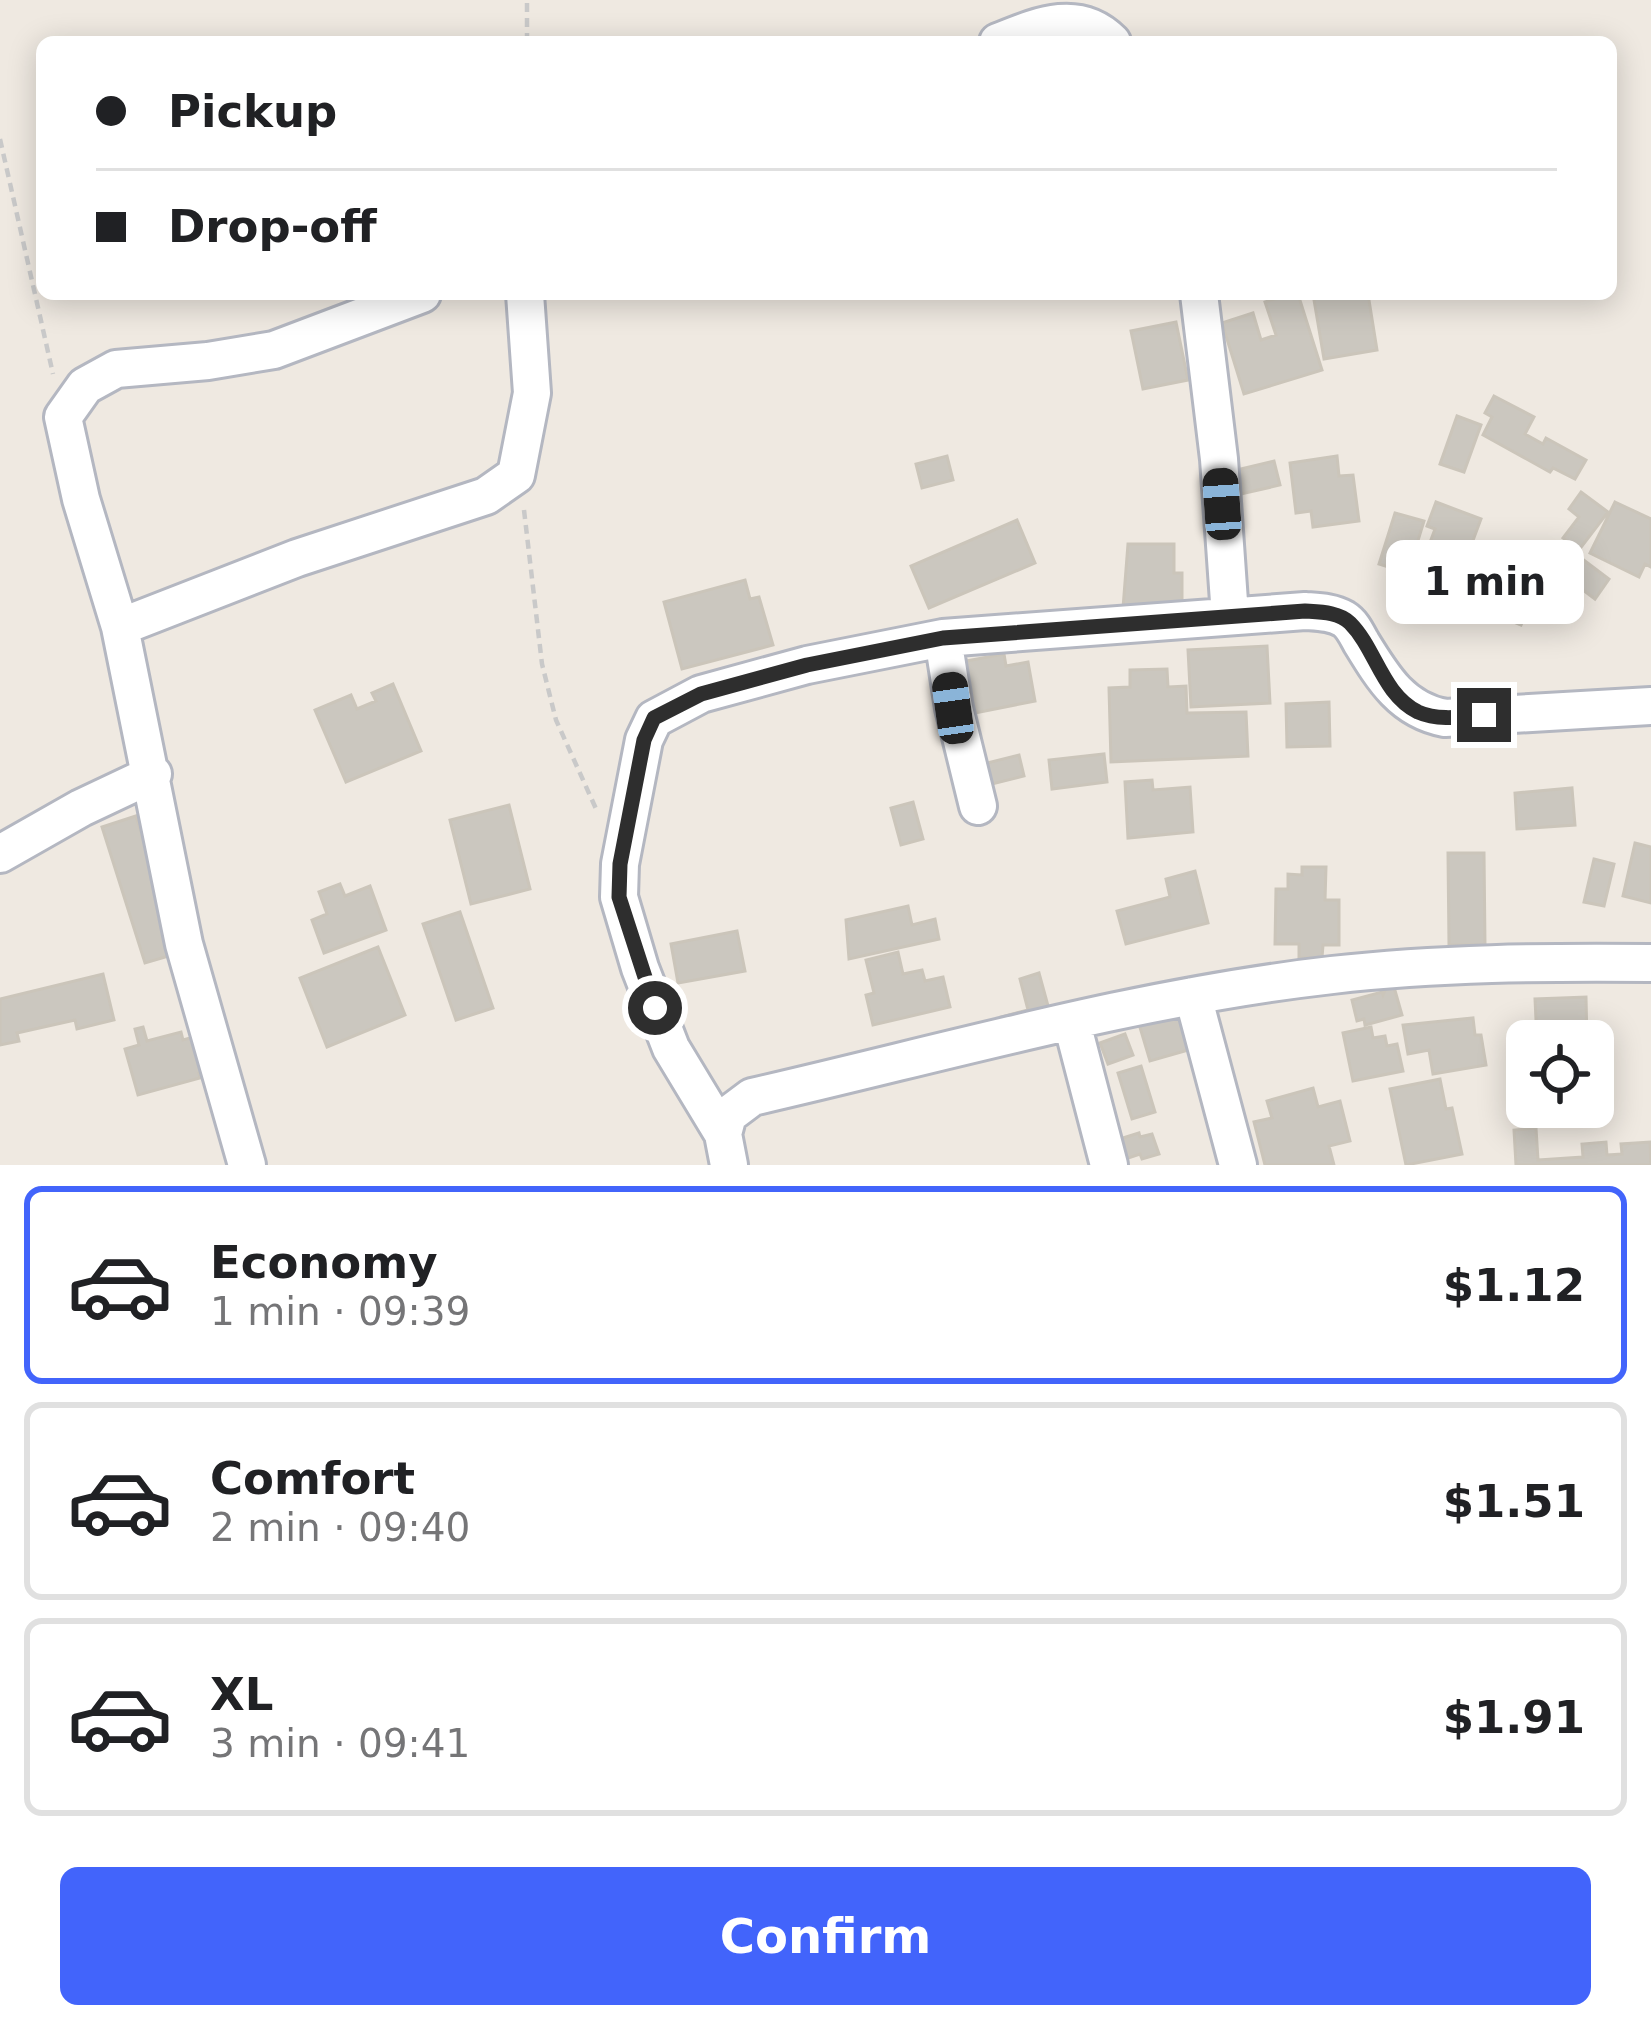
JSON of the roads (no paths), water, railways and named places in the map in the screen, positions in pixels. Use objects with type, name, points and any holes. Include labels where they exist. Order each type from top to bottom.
[{"type":"street","points":[[1015,36],[1059,20],[1093,25],[1105,36]]},
{"type":"street","points":[[247,1165],[184,944],[120,627],[81,499],[63,417],[85,386],[116,369],[208,362],[274,350],[406,300]]},
{"type":"street","points":[[120,627],[298,558],[486,496],[517,476],[532,392],[525,300]]},
{"type":"street","points":[[1200,300],[1230,616]]},
{"type":"street","points":[[726,1149],[671,1048],[619,897],[620,864],[644,740],[654,718],[701,694],[807,665],[943,638],[1305,611],[1332,613],[1349,622],[1381,674],[1421,713],[1445,718],[1651,706]]},
{"type":"street","points":[[943,638],[953,708],[978,806]]},
{"type":"street","points":[[0,854],[152,774]]},
{"type":"street","points":[[726,1149],[728,1115],[752,1097],[1193,996],[1332,975],[1464,965],[1651,963]]},
{"type":"street","points":[[1193,996],[1238,1165]]},
{"type":"street","points":[[1072,1024],[1109,1165]]}]
